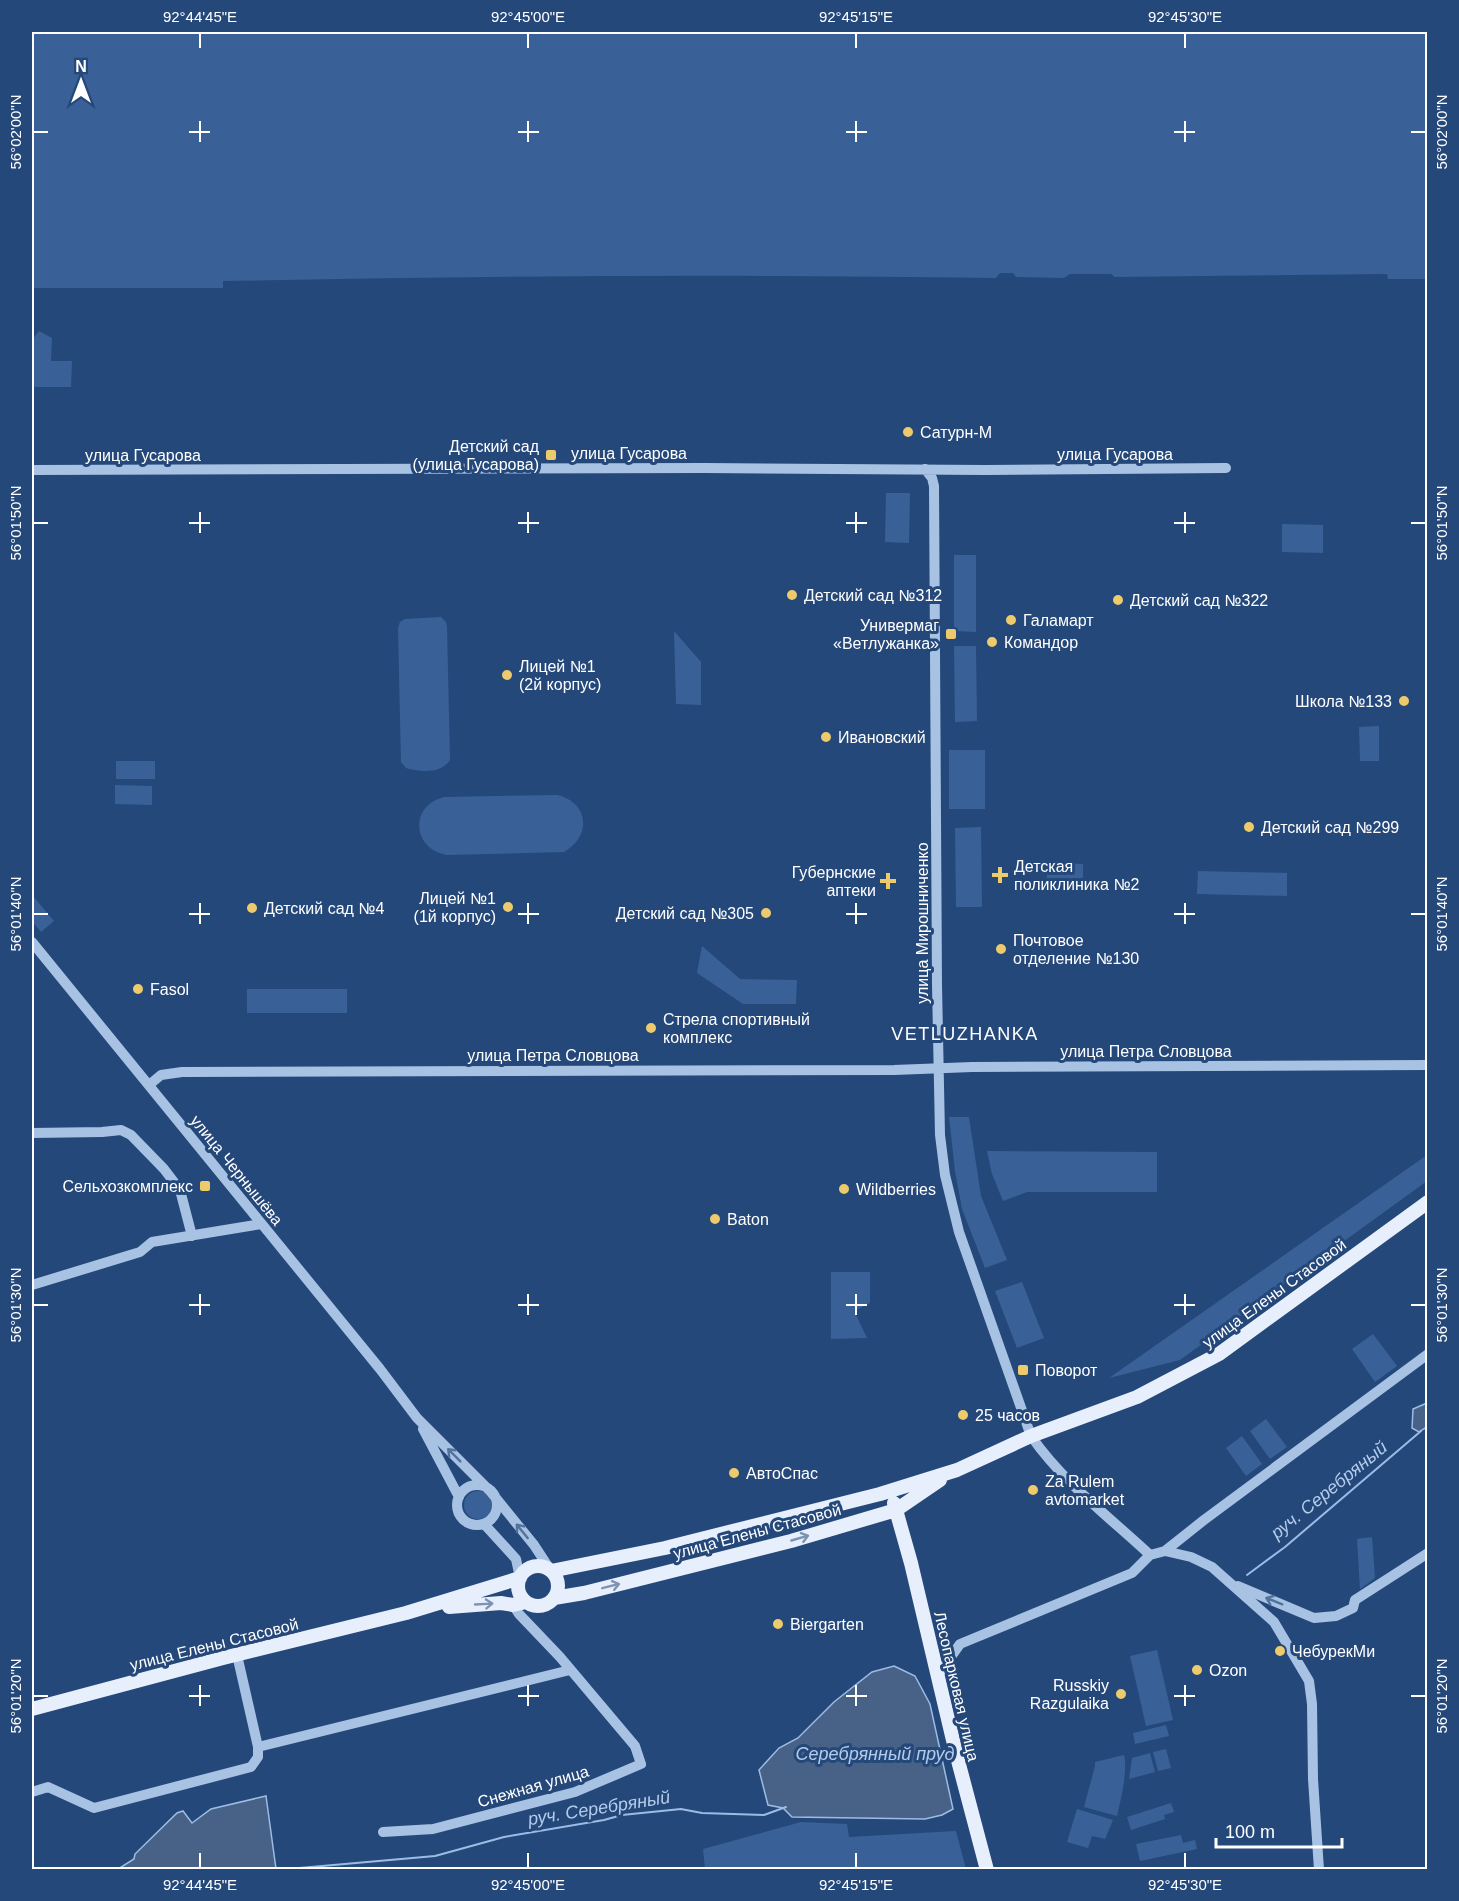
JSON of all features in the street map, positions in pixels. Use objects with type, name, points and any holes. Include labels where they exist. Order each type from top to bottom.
[{"type":"main road","name":"улица Елены Стасовой","points":[[551,1571],[664,1548],[880,1494],[957,1470],[1031,1436],[1137,1397],[1219,1354],[1428,1202]]},
{"type":"main road","name":"улица Елены Стасовой","points":[[554,1598],[780,1544],[896,1510],[957,1470]]},
{"type":"main road","points":[[880,1494],[893,1502],[896,1510]]},
{"type":"main road","name":"Лесопарковая улица","points":[[896,1510],[987,1869]]},
{"type":"main road","points":[[534,1567],[551,1571],[558,1587],[554,1598],[544,1605],[520,1603],[520,1578],[523,1573],[534,1567]]},
{"type":"main road","name":"улица Елены Стасовой","points":[[32,1709],[405,1613],[520,1578]]},
{"type":"main road","name":"улица Елены Стасовой","points":[[405,1613],[466,1604],[520,1603]]},
{"type":"street","name":"улица Гусарова","points":[[32,470],[1226,468]]},
{"type":"street","name":"улица Мирошниченко","points":[[925,470],[932,478],[934,486],[939,1069],[942,1155],[958,1232],[1031,1436]]},
{"type":"street","name":"улица Чернышёва","points":[[32,942],[380,1369],[417,1418],[491,1492],[534,1545],[551,1571]]},
{"type":"street","name":"улица Петра Словцова","points":[[149,1085],[161,1075],[182,1072],[1428,1065]]},
{"type":"street","points":[[32,1133],[121,1130],[131,1135],[164,1169],[180,1190],[192,1236]]},
{"type":"street","points":[[32,1285],[140,1252],[152,1242],[261,1224]]},
{"type":"street","points":[[938,1675],[960,1644],[1131,1574],[1150,1555],[1166,1551],[1264,1475],[1428,1354]]},
{"type":"street","name":"улица Чернышёва","points":[[417,1418],[459,1497],[457,1506],[462,1519],[474,1526],[484,1524],[516,1559],[520,1578]]},
{"type":"street","points":[[1031,1436],[1056,1468],[1150,1555]]},
{"type":"street","points":[[459,1497],[464,1489],[476,1484],[480,1484],[491,1492],[498,1504],[498,1509],[492,1520],[484,1524]]},
{"type":"street","points":[[1166,1551],[1191,1557],[1212,1567],[1233,1584],[1274,1622],[1309,1681],[1319,1869]]},
{"type":"street","points":[[1233,1584],[1314,1618],[1336,1617],[1353,1608],[1354,1600],[1428,1553]]},
{"type":"street","name":"Снежная улица","points":[[382,1832],[433,1829],[575,1792],[641,1764],[635,1746],[519,1614],[520,1603]]},
{"type":"street","points":[[32,1792],[48,1787],[94,1808],[251,1767],[258,1757],[258,1747],[237,1655]]},
{"type":"street","points":[[258,1747],[570,1670]]},
{"type":"shaded area","points":[[32,32],[1427,32],[1427,279],[1388,279],[1387,274],[1115,277],[1111,274],[1070,274],[1064,278],[1016,277],[1013,273],[1000,273],[996,278],[513,277],[223,281],[223,288],[32,288]]},
{"type":"shaded area","points":[[39,331],[52,338],[51,361],[72,361],[71,387],[32,387],[32,340]]},
{"type":"shaded area","points":[[886,493],[910,493],[909,543],[885,542]]},
{"type":"shaded area","points":[[1282,524],[1323,525],[1323,553],[1282,552]]},
{"type":"shaded area","points":[[954,555],[976,555],[976,632],[954,631]]},
{"type":"shaded area","points":[[441,617],[447,627],[450,760],[436,770],[406,768],[401,762],[398,628],[400,622],[405,619]]},
{"type":"shaded area","points":[[674,631],[701,662],[701,705],[676,704]]},
{"type":"shaded area","points":[[954,646],[976,646],[977,721],[955,722]]},
{"type":"shaded area","points":[[1379,726],[1379,761],[1360,761],[1359,727]]},
{"type":"shaded area","points":[[949,750],[985,750],[985,809],[949,809]]},
{"type":"shaded area","points":[[116,761],[155,761],[155,779],[116,779]]},
{"type":"shaded area","points":[[115,785],[152,786],[152,805],[115,804]]},
{"type":"shaded area","points":[[557,795],[576,805],[583,820],[583,829],[579,837],[564,852],[447,855],[435,851],[421,836],[420,818],[425,809],[444,797]]},
{"type":"shaded area","points":[[981,827],[982,907],[956,907],[955,828]]},
{"type":"shaded area","points":[[1047,863],[1083,864],[1083,891],[1047,890]]},
{"type":"shaded area","points":[[1198,871],[1287,873],[1287,896],[1197,894]]},
{"type":"shaded area","points":[[32,895],[54,921],[41,932],[32,921]]},
{"type":"shaded area","points":[[702,946],[740,979],[797,980],[796,1004],[743,1004],[697,973]]},
{"type":"shaded area","points":[[247,989],[347,989],[347,1013],[247,1013]]},
{"type":"shaded area","points":[[949,1117],[969,1117],[981,1196],[1007,1260],[985,1268],[962,1209]]},
{"type":"shaded area","points":[[987,1151],[1157,1152],[1157,1192],[1027,1192],[1003,1201],[992,1174]]},
{"type":"shaded area","points":[[1427,1155],[1427,1181],[1180,1360],[1109,1378]]},
{"type":"shaded area","points":[[831,1272],[870,1272],[870,1303],[854,1311],[867,1338],[831,1339]]},
{"type":"shaded area","points":[[1022,1282],[1044,1338],[1017,1348],[995,1291]]},
{"type":"shaded area","points":[[1373,1334],[1397,1366],[1375,1382],[1352,1349]]},
{"type":"shaded area","points":[[1266,1419],[1287,1447],[1270,1459],[1250,1431]]},
{"type":"shaded area","points":[[1242,1436],[1262,1464],[1246,1476],[1226,1448]]},
{"type":"shaded area","points":[[478,1491],[488,1495],[492,1505],[488,1515],[478,1519],[468,1515],[464,1505],[468,1495]]},
{"type":"shaded area","points":[[1372,1537],[1375,1578],[1360,1589],[1357,1539]]},
{"type":"shaded area","points":[[1157,1650],[1173,1720],[1146,1726],[1130,1656]]},
{"type":"shaded area","points":[[1166,1725],[1169,1736],[1135,1744],[1133,1733]]},
{"type":"shaded area","points":[[1166,1749],[1171,1768],[1158,1771],[1153,1752]]},
{"type":"shaded area","points":[[1150,1753],[1155,1772],[1129,1779],[1132,1758]]},
{"type":"shaded area","points":[[1124,1755],[1125,1777],[1117,1816],[1084,1807],[1095,1762]]},
{"type":"shaded area","points":[[1171,1803],[1174,1812],[1164,1815],[1165,1819],[1131,1830],[1127,1817]]},
{"type":"shaded area","points":[[1077,1809],[1113,1820],[1105,1839],[1092,1836],[1088,1848],[1067,1842]]},
{"type":"shaded area","points":[[801,1822],[847,1824],[849,1837],[956,1831],[966,1869],[705,1869],[703,1849]]},
{"type":"shaded area","points":[[1181,1835],[1183,1843],[1195,1840],[1197,1849],[1140,1861],[1136,1844]]},
{"type":"water","points":[[1427,1403],[1427,1427],[1419,1432],[1412,1428],[1413,1409]]},
{"type":"water","name":"Серебрянный пруд","points":[[894,1666],[915,1676],[930,1704],[953,1809],[942,1815],[925,1819],[792,1817],[783,1808],[768,1805],[759,1770],[779,1748],[798,1738],[834,1702],[872,1672]]},
{"type":"water","points":[[266,1796],[276,1869],[118,1869],[134,1859],[135,1854],[177,1813],[183,1811],[192,1823],[211,1809]]},
{"type":"waterway","name":"руч. Серебряный","points":[[1247,1575],[1285,1547],[1421,1431]]},
{"type":"waterway","name":"руч. Серебряный","points":[[277,1870],[435,1856],[504,1837],[622,1815],[681,1809],[702,1813],[764,1815],[786,1807]]},
{"type":"place","name":"Сатурн-М","points":[[908,432]]},
{"type":"place","name":"Детский сад (улица Гусарова)","points":[[551,455]]},
{"type":"place","name":"Детский сад №312","points":[[792,595]]},
{"type":"place","name":"Детский сад №322","points":[[1118,600]]},
{"type":"place","name":"Галамарт","points":[[1011,620]]},
{"type":"place","name":"Универмаг «Ветлужанка»","points":[[951,634]]},
{"type":"place","name":"Командор","points":[[992,642]]},
{"type":"place","name":"Лицей №1 (2й корпус)","points":[[507,675]]},
{"type":"place","name":"Школа №133","points":[[1404,701]]},
{"type":"place","name":"Ивановский","points":[[826,737]]},
{"type":"place","name":"Детский сад №299","points":[[1249,827]]},
{"type":"place","name":"Детская поликлиника №2","points":[[1000,875]]},
{"type":"place","name":"Губернские аптеки","points":[[888,881]]},
{"type":"place","name":"Лицей №1 (1й корпус)","points":[[508,907]]},
{"type":"place","name":"Детский сад №4","points":[[252,908]]},
{"type":"place","name":"Детский сад №305","points":[[766,913]]},
{"type":"place","name":"Почтовое отделение №130","points":[[1001,949]]},
{"type":"place","name":"Fasol","points":[[138,989]]},
{"type":"place","name":"Стрела спортивный комплекс","points":[[651,1028]]},
{"type":"place","name":"Сельхозкомплекс","points":[[205,1186]]},
{"type":"place","name":"Wildberries","points":[[844,1189]]},
{"type":"place","name":"Baton","points":[[715,1219]]},
{"type":"place","name":"Поворот","points":[[1023,1370]]},
{"type":"place","name":"25 часов","points":[[963,1415]]},
{"type":"place","name":"АвтоСпас","points":[[734,1473]]},
{"type":"place","name":"Za Rulem avtomarket","points":[[1033,1490]]},
{"type":"place","name":"Biergarten","points":[[778,1624]]},
{"type":"place","name":"ЧебурекМи","points":[[1280,1651]]},
{"type":"place","name":"Ozon","points":[[1197,1670]]},
{"type":"place","name":"Russkiy Razgulaika","points":[[1121,1694]]},
{"type":"district","name":"VETLUZHANKA","points":[[965,1034]]}]
